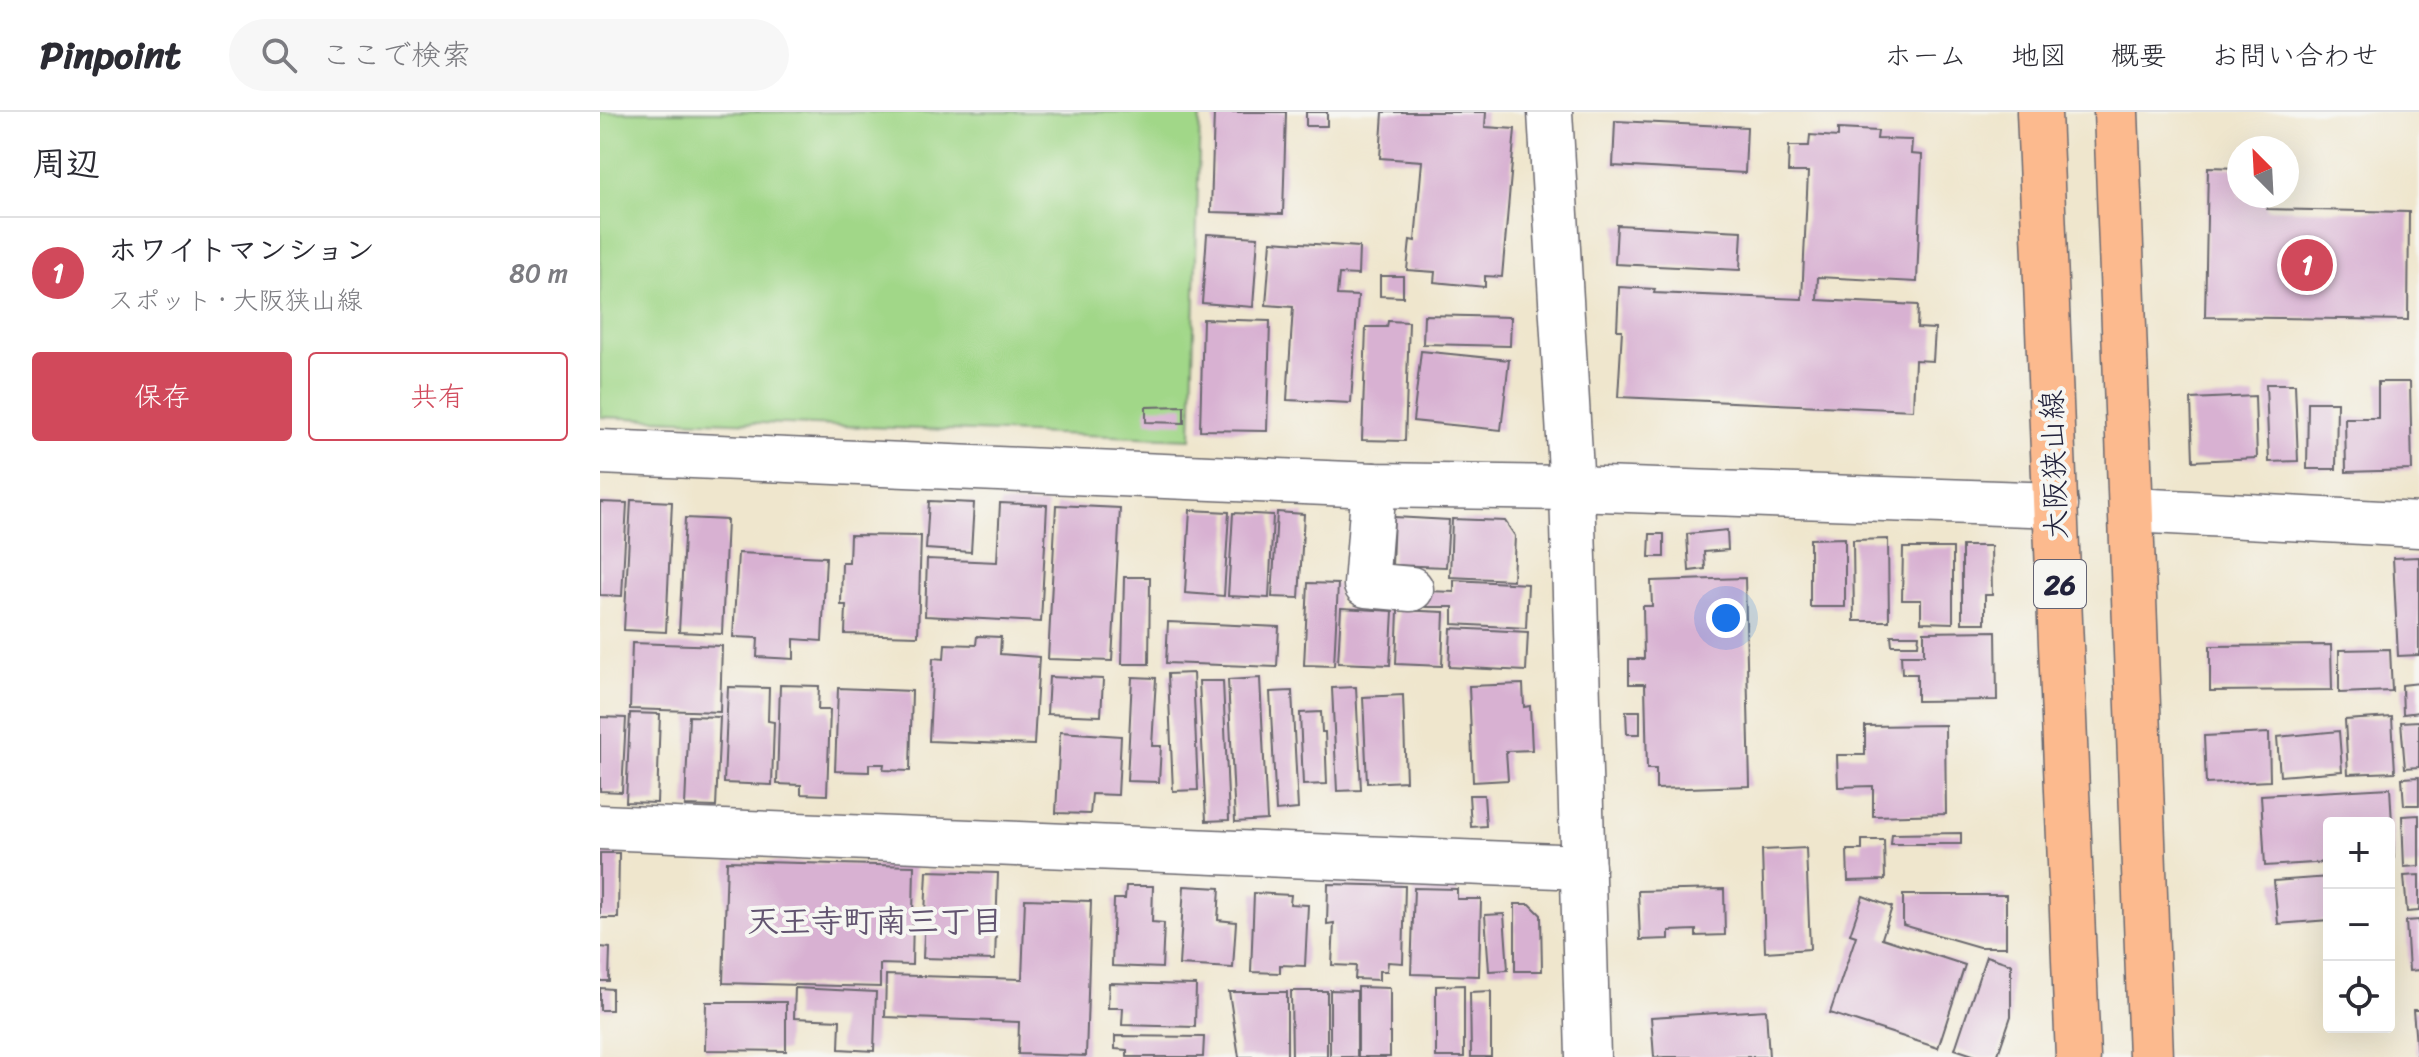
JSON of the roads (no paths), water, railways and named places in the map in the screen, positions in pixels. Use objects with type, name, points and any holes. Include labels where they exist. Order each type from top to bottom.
[{"type":"main road","name":"大阪狭山線","points":[[2039,112],[2078,1057]]},
{"type":"main road","points":[[2116,112],[2151,1057]]},
{"type":"street","points":[[1550,112],[1572,488],[1588,1057]]},
{"type":"street","points":[[600,452],[1374,485],[1572,488],[2056,505]]},
{"type":"street","points":[[1374,485],[1366,585],[1411,589]]},
{"type":"street","points":[[2132,510],[2419,525]]},
{"type":"street","points":[[600,827],[1583,867]]},
{"type":"place","name":"ホワイトマンション","points":[[2307,265]]},
{"type":"district","name":"天王寺町南三丁目","points":[[875,921]]}]
